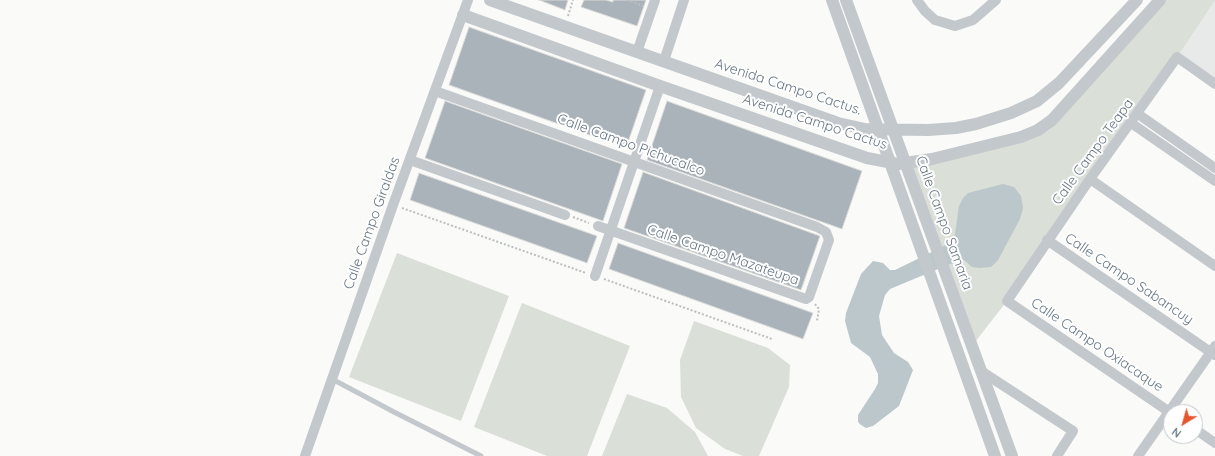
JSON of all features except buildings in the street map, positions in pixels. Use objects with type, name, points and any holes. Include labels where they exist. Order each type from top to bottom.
[{"type":"street","name":"Calle Campo Giraldas","points":[[305,456],[393,205],[468,0]]},
{"type":"street","name":"Avenida Campo Cactus.","points":[[490,0],[838,123],[865,128],[928,130],[956,128],[993,119],[1027,106],[1056,87],[1137,0]]},
{"type":"street","points":[[664,61],[684,0]]},
{"type":"street","name":"Calle Campo Samaria","points":[[832,0],[995,456]]},
{"type":"street","name":"Calle Campo Samaria","points":[[846,0],[1012,456]]},
{"type":"street","points":[[917,0],[925,11],[935,20],[955,26],[973,20],[996,0]]},
{"type":"street","name":"Avenida Campo Cactus","points":[[463,15],[867,158],[891,163],[906,163],[993,144],[1027,135],[1038,130],[1052,120],[1160,0]]},
{"type":"street","points":[[637,52],[653,4]]},
{"type":"street","name":"Calle Campo Teapa","points":[[1007,301],[1047,240],[1132,123],[1177,57],[1215,84]]},
{"type":"street","points":[[596,276],[660,86]]},
{"type":"street","name":"Calle Campo Pichucalco","points":[[435,91],[817,227]]},
{"type":"street","points":[[1138,114],[1215,168]]},
{"type":"street","points":[[1132,123],[1215,181]]},
{"type":"street","points":[[410,160],[565,215]]},
{"type":"street","points":[[1090,179],[1215,266]]},
{"type":"street","name":"Calle Campo Mazateupa","points":[[598,226],[804,298],[809,297],[829,240],[826,232],[817,227]]},
{"type":"street","name":"Calle Campo Sabancuy","points":[[1047,240],[1214,351]]},
{"type":"street","name":"Calle Campo Oxiacaque","points":[[1007,301],[1163,407]]},
{"type":"street","points":[[1176,404],[1214,351]]},
{"type":"street","points":[[981,370],[1073,431],[1056,456]]},
{"type":"street","points":[[1138,456],[1163,422]]},
{"type":"street","points":[[1203,435],[1215,443]]},
{"type":"lane","points":[[332,379],[481,456]]},
{"type":"path","points":[[564,26],[573,0]]},
{"type":"path","points":[[628,0],[653,4]]},
{"type":"path","points":[[393,205],[772,339]]},
{"type":"path","points":[[565,215],[598,226]]},
{"type":"path","points":[[809,297],[819,309],[817,321]]},
{"type":"shaded area","points":[[1160,0],[1215,0],[1007,301],[972,346],[906,163],[1033,133]]},
{"type":"shaded area","points":[[1209,0],[1215,0],[1215,78],[1177,52]]},
{"type":"shaded area","points":[[1003,184],[1014,187],[1021,196],[1023,208],[1020,219],[998,260],[991,267],[972,267],[964,260],[950,264],[890,289],[885,295],[879,316],[882,335],[894,353],[908,362],[913,370],[899,406],[873,426],[866,428],[858,422],[858,415],[878,383],[878,374],[870,357],[851,343],[845,321],[846,313],[861,274],[873,261],[883,263],[890,270],[895,270],[950,242],[955,234],[959,206],[963,198],[968,193]]},
{"type":"shaded area","points":[[397,253],[509,296],[461,421],[349,377]]},
{"type":"shaded area","points":[[522,303],[630,346],[587,456],[547,456],[474,427]]},
{"type":"shaded area","points":[[694,321],[768,348],[790,365],[789,387],[759,456],[743,456],[725,449],[696,428],[681,397],[680,360]]},
{"type":"shaded area","points":[[627,394],[667,408],[695,432],[708,456],[602,456]]}]
